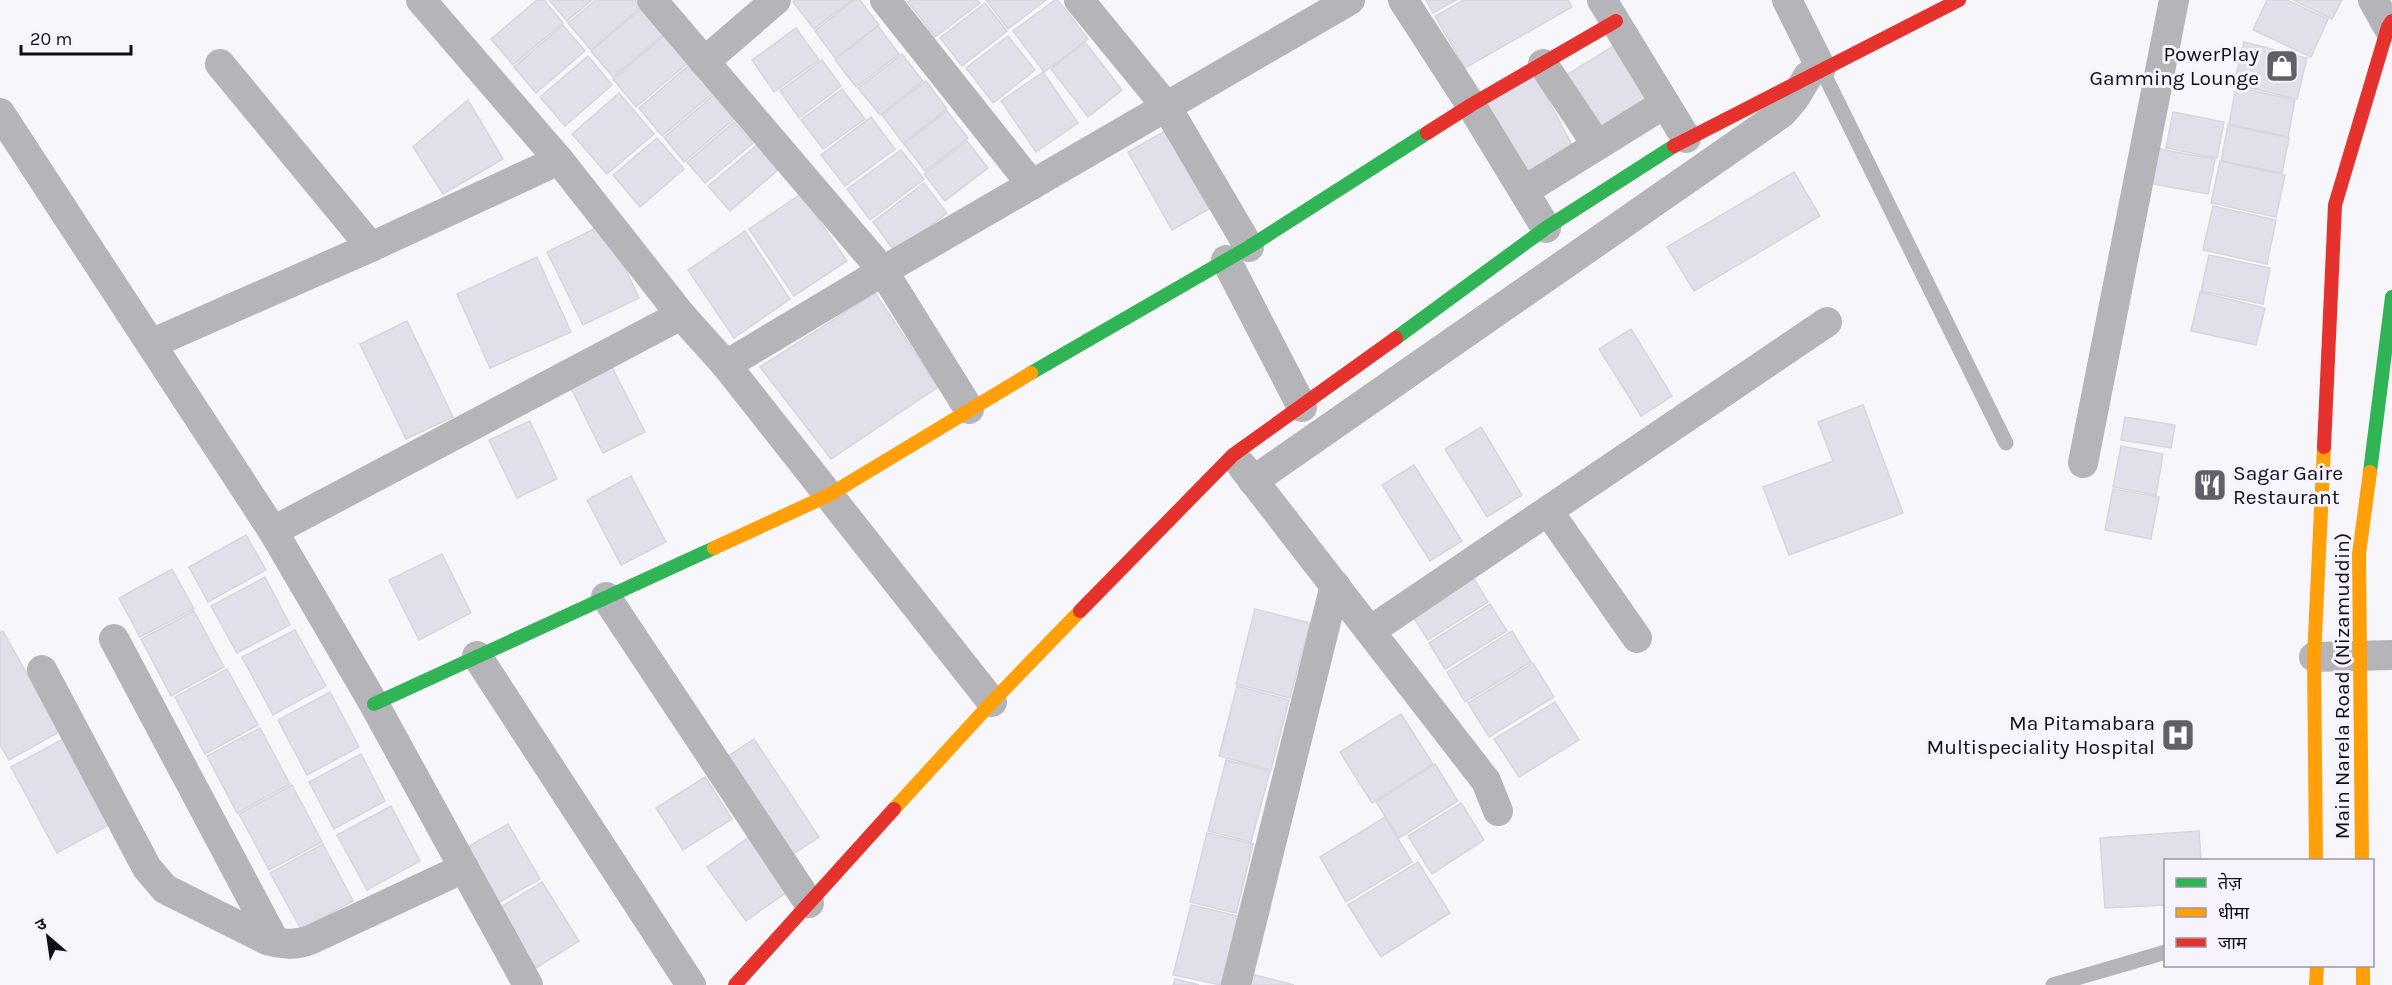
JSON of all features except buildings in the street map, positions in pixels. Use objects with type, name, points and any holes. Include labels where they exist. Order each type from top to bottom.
[{"type":"street","points":[[421,0],[559,160],[681,315],[726,365],[992,702]]},
{"type":"street","points":[[652,0],[883,271],[969,409]]},
{"type":"street","points":[[704,62],[776,0]]},
{"type":"street","points":[[885,0],[1032,185]]},
{"type":"street","points":[[1079,0],[1166,106],[1238,254],[1302,407]]},
{"type":"street","points":[[726,365],[883,271],[1350,0]]},
{"type":"street","points":[[1403,0],[1472,105],[1546,228]]},
{"type":"street","points":[[1787,0],[1815,72]]},
{"type":"street","points":[[735,985],[992,702],[1233,454],[1302,407],[1546,228],[1686,138],[1959,0]]},
{"type":"street","points":[[2083,463],[2174,0]]},
{"type":"street","points":[[2373,0],[2390,24]]},
{"type":"street","points":[[374,704],[829,495],[969,409],[1238,254],[1472,105],[1543,64],[1609,11],[1686,138]]},
{"type":"street","name":"Main Narela Road (Nizamuddin)","points":[[2316,859],[2314,657],[2335,205],[2390,24]]},
{"type":"street","points":[[220,64],[371,247]]},
{"type":"street","points":[[1543,64],[1597,146]]},
{"type":"street","points":[[1253,481],[1782,113],[1815,72]]},
{"type":"street","points":[[1524,191],[1664,104]]},
{"type":"street","points":[[0,113],[273,531],[374,704],[528,985]]},
{"type":"street","points":[[151,344],[371,247],[559,160]]},
{"type":"street","name":"Main Narela Road (Nizamuddin)","points":[[2362,859],[2359,554],[2392,302]]},
{"type":"street","points":[[273,531],[681,315]]},
{"type":"street","points":[[1370,631],[1827,322]]},
{"type":"street","points":[[1233,454],[1486,781],[1498,811]]},
{"type":"street","points":[[1548,511],[1637,638]]},
{"type":"street","points":[[1236,985],[1335,585]]},
{"type":"street","points":[[606,597],[809,903]]},
{"type":"street","points":[[114,639],[275,942]]},
{"type":"street","points":[[2314,657],[2392,655]]},
{"type":"street","points":[[477,656],[691,985]]},
{"type":"street","points":[[42,670],[156,881],[165,889],[275,942],[298,944],[310,940],[464,868]]},
{"type":"street","points":[[2316,967],[2316,985]]},
{"type":"street","points":[[2363,967],[2363,985]]},
{"type":"lane","points":[[1815,72],[2006,443]]},
{"type":"lane","points":[[2053,985],[2164,953]]},
{"type":"traffic: fast","points":[[1031,373],[1249,247],[1427,133]]},
{"type":"traffic: fast","points":[[1396,338],[1546,228],[1674,146]]},
{"type":"traffic: fast","points":[[2370,472],[2392,297]]},
{"type":"traffic: fast","points":[[374,704],[714,548]]},
{"type":"traffic: slow","points":[[714,548],[829,495],[1031,373]]},
{"type":"traffic: slow","points":[[2316,859],[2314,657],[2324,447]]},
{"type":"traffic: slow","points":[[2362,859],[2359,554],[2370,472]]},
{"type":"traffic: slow","points":[[894,809],[992,702],[1080,611]]},
{"type":"traffic: slow","points":[[2316,985],[2317,967]]},
{"type":"traffic: slow","points":[[2363,967],[2363,985]]},
{"type":"traffic: jam","points":[[1674,146],[1959,0]]},
{"type":"traffic: jam","points":[[1427,133],[1616,21]]},
{"type":"traffic: jam","points":[[2324,447],[2335,205],[2388,27],[2392,21]]},
{"type":"traffic: jam","points":[[1080,611],[1233,455],[1396,338]]},
{"type":"traffic: jam","points":[[735,985],[894,809]]},
{"type":"place","name":"PowerPlay Gamming Lounge","points":[[2282,66]]},
{"type":"place","name":"Sagar Gaire Restaurant","points":[[2210,485]]},
{"type":"place","name":"Ma Pitamabara Multispeciality Hospital","points":[[2178,735]]}]
